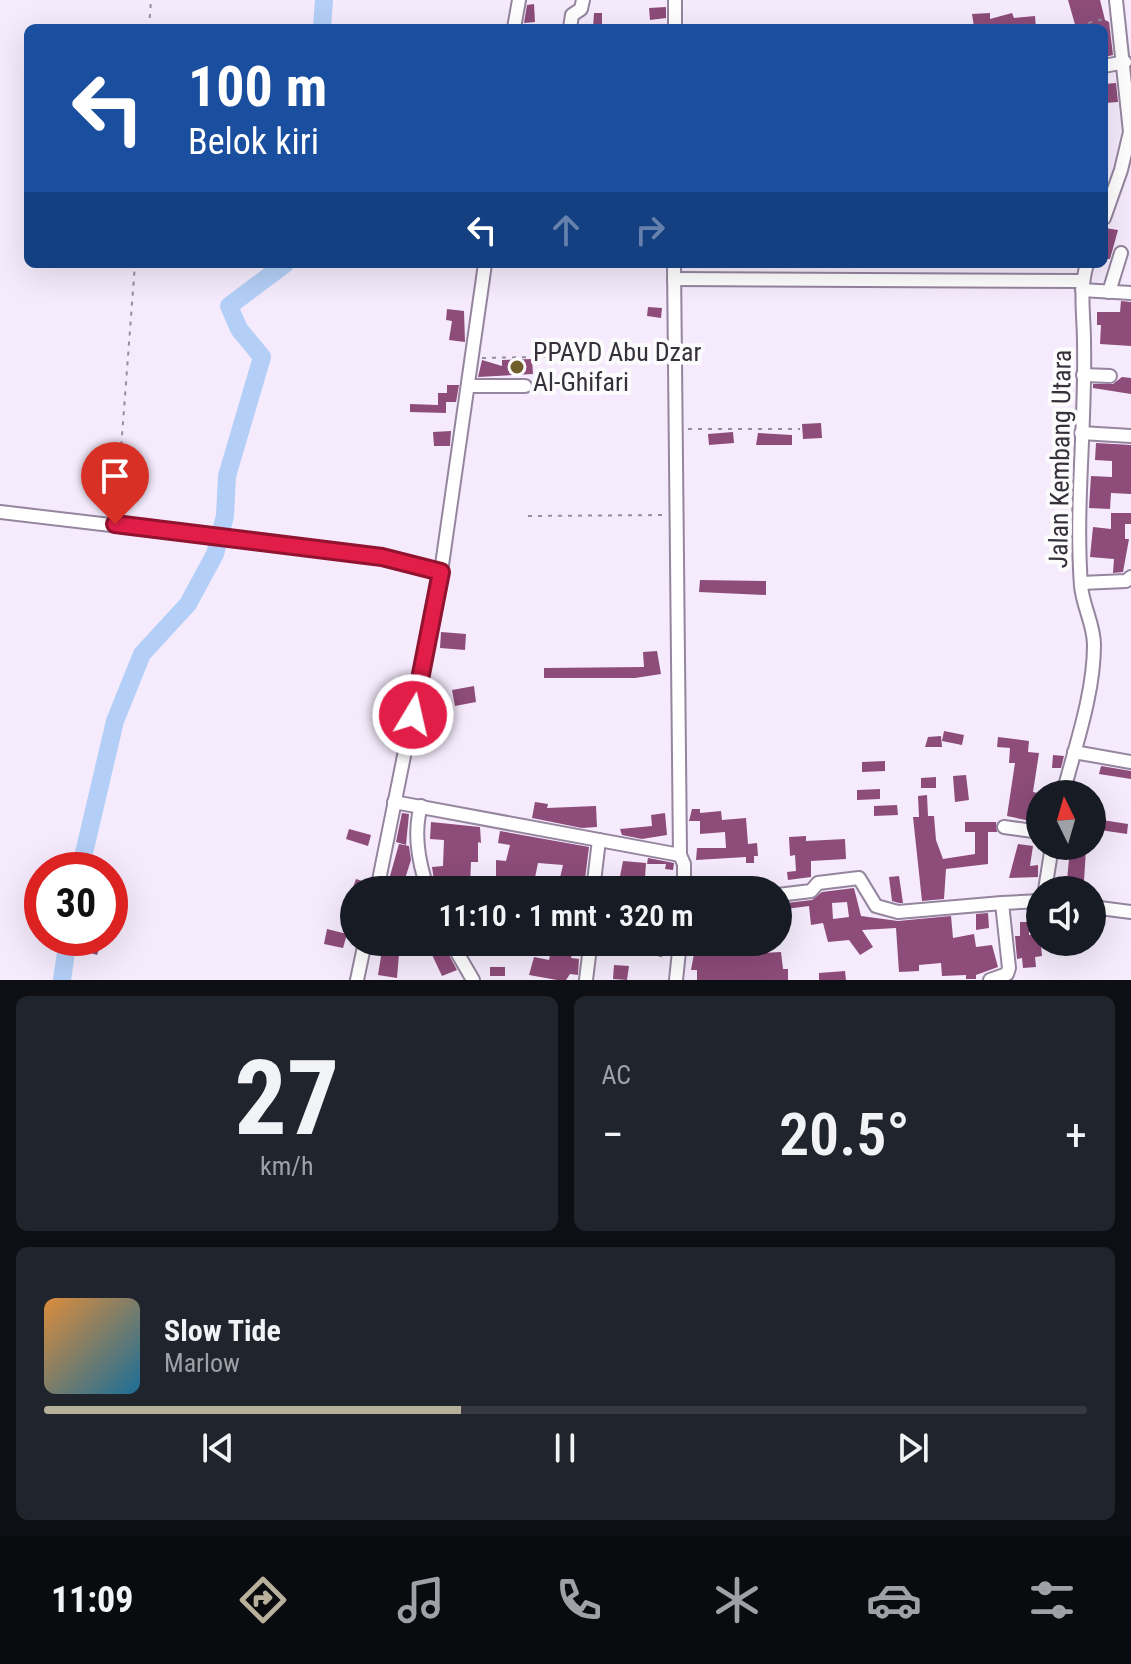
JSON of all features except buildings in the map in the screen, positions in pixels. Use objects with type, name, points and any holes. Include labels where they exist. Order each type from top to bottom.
[{"type":"street","points":[[515,24],[519,0]]},
{"type":"street","points":[[571,24],[572,15],[581,9],[583,0]]},
{"type":"street","points":[[675,0],[675,24]]},
{"type":"street","points":[[1108,204],[1129,151],[1130,132],[1128,72],[1116,4]]},
{"type":"street","points":[[1108,67],[1128,72]]},
{"type":"street","points":[[1109,292],[1121,253]]},
{"type":"street","points":[[380,876],[441,572],[474,359],[485,268]]},
{"type":"street","points":[[674,268],[680,855],[684,876]]},
{"type":"street","points":[[931,280],[932,268]]},
{"type":"street","name":"Jalan Kembang Utara","points":[[1067,780],[1094,644],[1081,583],[1078,461],[1083,375],[1082,286],[1086,268]]},
{"type":"street","points":[[674,279],[931,280],[1082,286],[1131,293]]},
{"type":"street","points":[[1083,375],[1110,376]]},
{"type":"street","points":[[468,386],[525,386]]},
{"type":"street","points":[[1081,433],[1131,436]]},
{"type":"street","points":[[0,512],[382,557],[441,572]]},
{"type":"street","points":[[1081,583],[1126,581],[1131,577]]},
{"type":"street","points":[[1074,752],[1131,762]]},
{"type":"street","points":[[394,802],[680,855]]},
{"type":"street","points":[[421,806],[417,841],[425,876]]},
{"type":"street","points":[[1004,827],[1026,830]]},
{"type":"street","points":[[595,876],[599,840]]},
{"type":"street","points":[[792,893],[811,891],[818,883],[859,878],[876,906],[898,912],[1026,902]]},
{"type":"street","points":[[990,980],[1007,974],[1009,968],[1002,903]]},
{"type":"street","points":[[1106,909],[1131,912]]},
{"type":"street","points":[[357,980],[362,956]]},
{"type":"street","points":[[459,956],[473,980]]},
{"type":"street","points":[[586,980],[588,956]]},
{"type":"street","points":[[676,980],[679,956]]},
{"type":"path","points":[[149,24],[151,0]]},
{"type":"path","points":[[1086,24],[1104,20],[1116,4]]},
{"type":"path","points":[[115,524],[135,268]]},
{"type":"path","points":[[474,359],[585,356]]},
{"type":"path","points":[[675,429],[800,429]]},
{"type":"path","points":[[528,516],[677,515]]},
{"type":"path","points":[[660,956],[679,959]]},
{"type":"waterway","points":[[322,24],[324,0]]},
{"type":"waterway","points":[[84,852],[115,721],[142,654],[188,604],[215,554],[225,516],[227,476],[262,357],[239,329],[229,306],[280,268]]},
{"type":"waterway","points":[[62,980],[65,956]]},
{"type":"place","name":"PPAYD Abu Dzar Al-Ghifari","points":[[517,367]]},
{"type":"route","points":[[115,524],[382,557],[441,572],[422,656],[413,715]]}]
